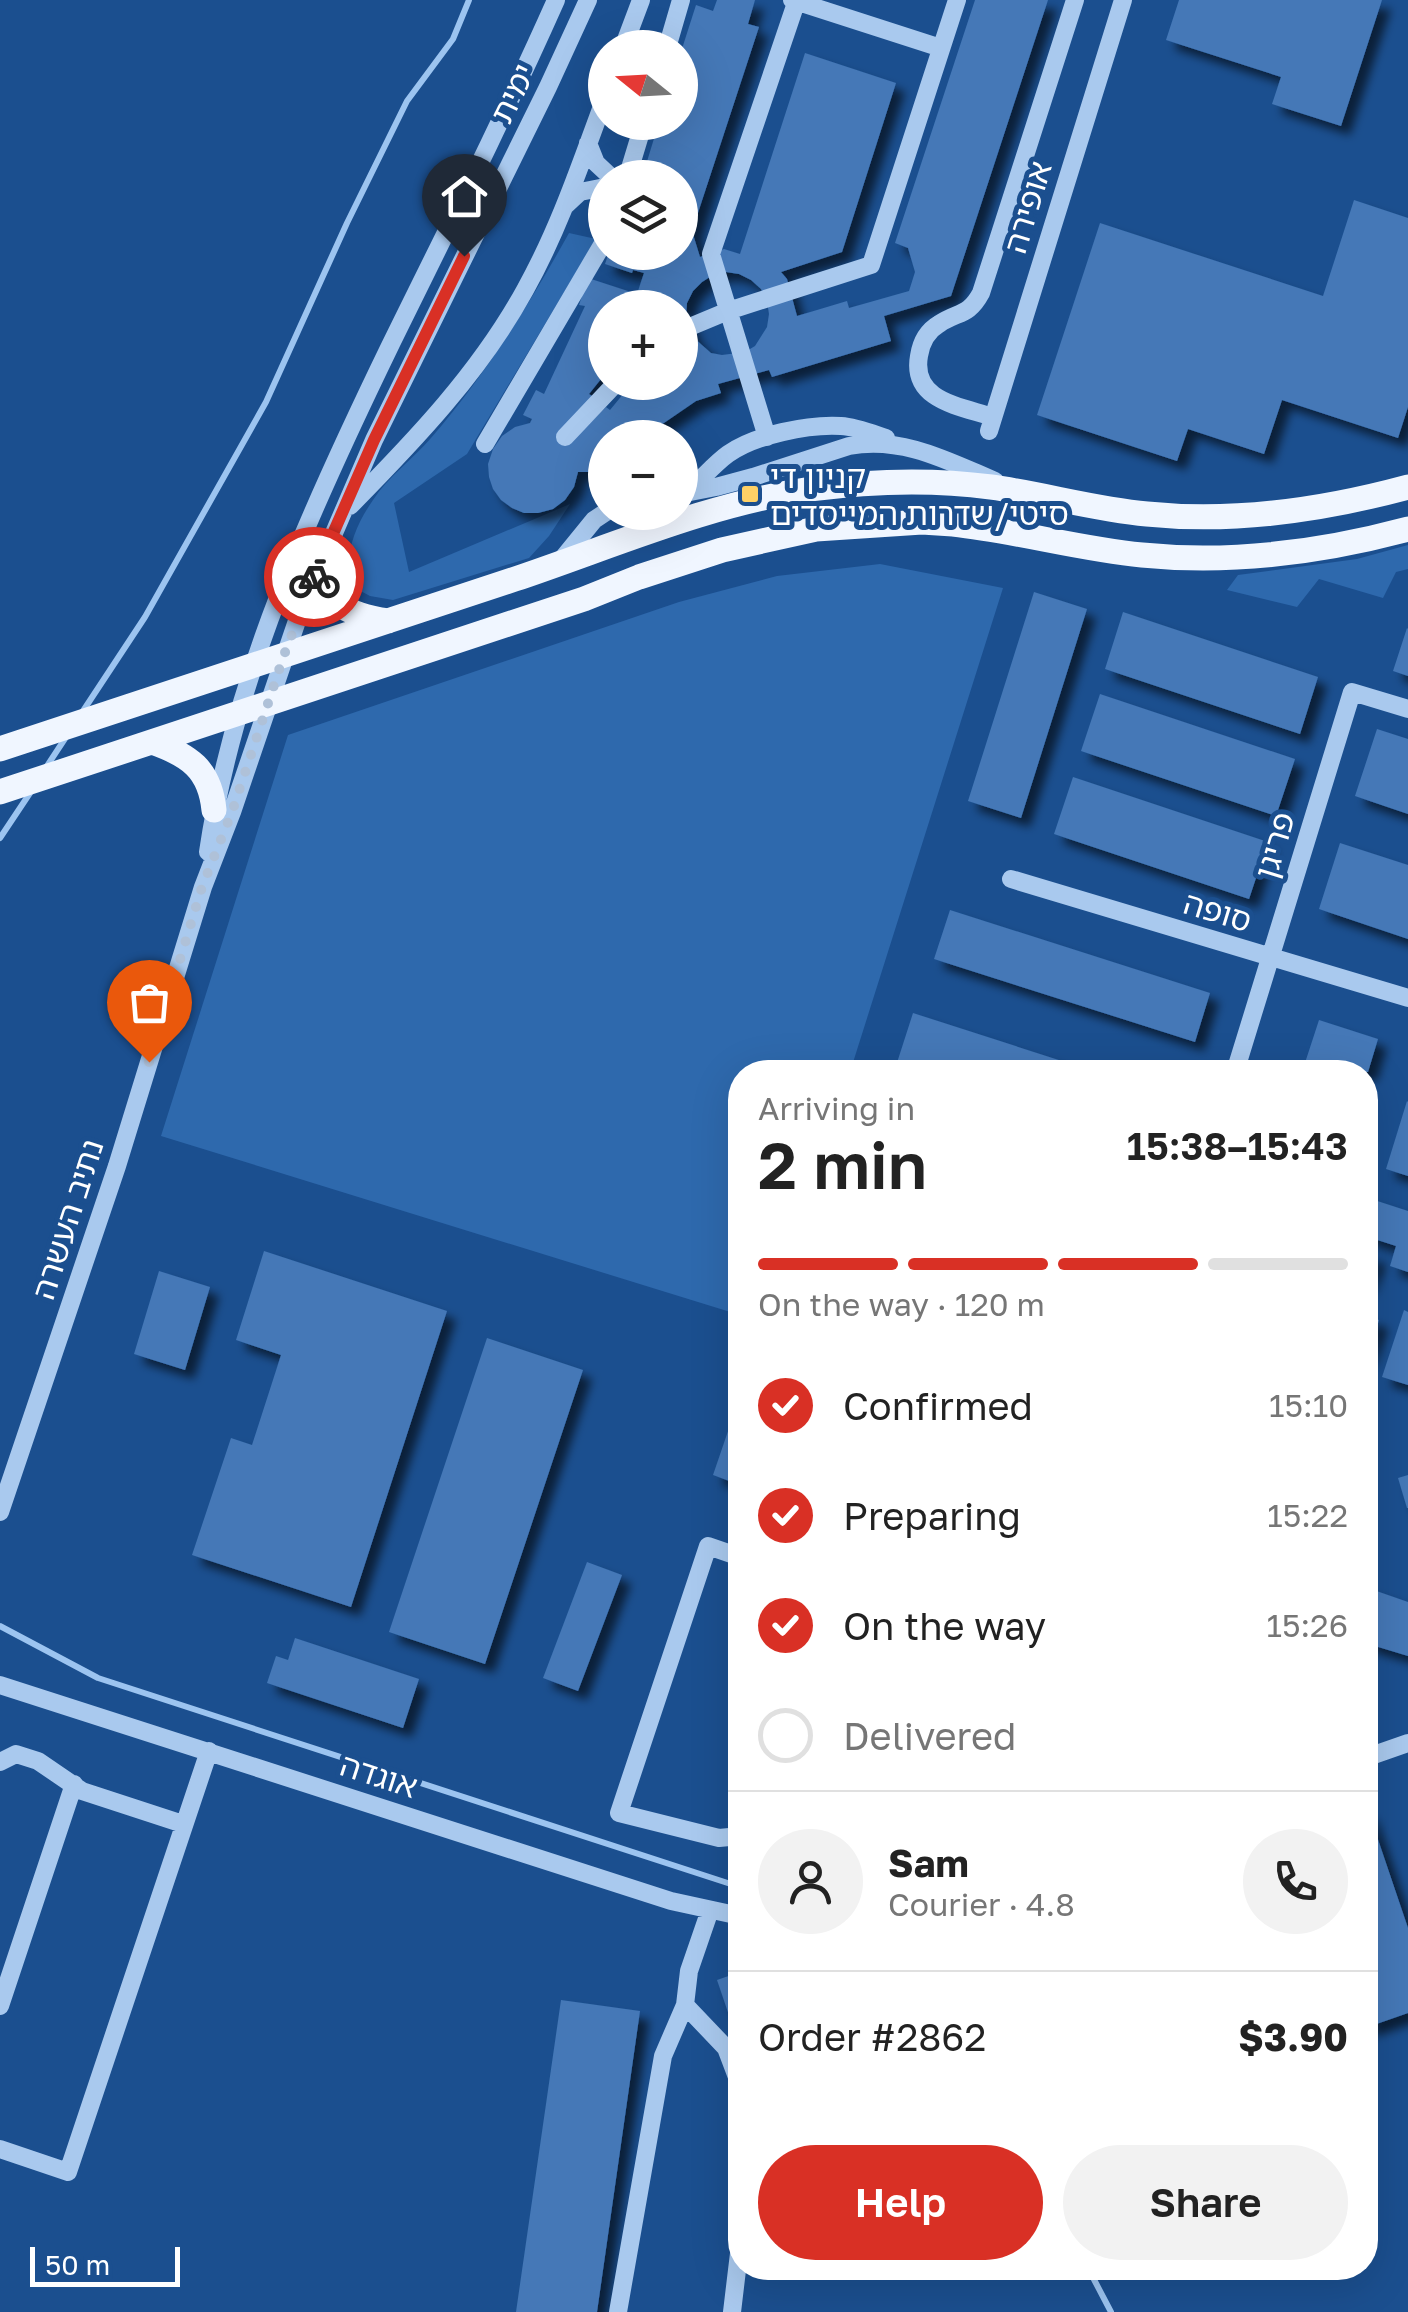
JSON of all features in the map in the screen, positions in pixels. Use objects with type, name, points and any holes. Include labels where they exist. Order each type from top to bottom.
[{"type":"main road","points":[[0,749],[712,510],[810,489],[923,481],[1190,517],[1279,513],[1369,498],[1408,487]]},
{"type":"main road","points":[[0,792],[584,598],[680,562],[816,530],[922,522],[954,524],[1126,552],[1189,558],[1283,554],[1408,529]]},
{"type":"main road","points":[[322,555],[322,573],[333,599],[361,616],[388,621]]},
{"type":"main road","points":[[152,742],[188,758],[200,769],[209,784],[214,810]]},
{"type":"street","name":"ימית","points":[[256,665],[307,526],[342,447],[556,0]]},
{"type":"street","name":"ימית","points":[[268,704],[339,516],[588,0]]},
{"type":"street","points":[[630,30],[641,0]]},
{"type":"street","points":[[672,30],[681,0]]},
{"type":"street","points":[[766,437],[711,254],[795,0],[941,48]]},
{"type":"street","points":[[698,323],[871,265],[956,0]]},
{"type":"street","name":"אופירה","points":[[1075,0],[981,293],[965,314],[939,324],[920,346],[918,379],[924,388],[991,424],[1122,0]]},
{"type":"street","points":[[339,516],[414,440],[466,378],[523,294],[565,206],[589,140]]},
{"type":"street","points":[[588,143],[595,160]]},
{"type":"street","points":[[565,206],[588,189]]},
{"type":"street","points":[[485,444],[588,269]]},
{"type":"street","points":[[565,437],[599,400]]},
{"type":"street","points":[[698,480],[731,451],[766,437],[838,426],[914,448],[1023,493]]},
{"type":"street","points":[[698,491],[859,444],[914,448]]},
{"type":"street","points":[[558,564],[588,528]]},
{"type":"street","name":"נתיב העשרה","points":[[202,887],[214,810],[256,665]]},
{"type":"street","name":"פריגן","points":[[1239,1060],[1352,692],[1408,710]]},
{"type":"street","name":"נתיב העשרה","points":[[0,1512],[117,1166],[202,887],[268,704]]},
{"type":"street","name":"סופה","points":[[1012,879],[1408,998]]},
{"type":"street","points":[[728,1552],[708,1546],[619,1813],[728,1837]]},
{"type":"street","name":"אוגדה","points":[[0,1686],[671,1901],[728,1914]]},
{"type":"street","points":[[1378,1754],[1408,1744]]},
{"type":"street","points":[[0,2149],[68,2172],[209,1751]]},
{"type":"street","points":[[0,1762],[16,1754],[38,1760],[82,1791],[183,1824]]},
{"type":"street","points":[[0,2006],[74,1784]]},
{"type":"street","points":[[618,2312],[663,2056],[685,2005],[689,1971],[710,1910]]},
{"type":"street","points":[[685,2005],[728,2053]]},
{"type":"street","points":[[732,2312],[736,2280]]},
{"type":"shaded area","points":[[569,233],[588,237],[588,252],[467,454],[394,503],[409,572],[570,504],[529,558],[393,600],[370,596],[353,587],[350,553],[367,510],[470,390]]},
{"type":"shaded area","points":[[1408,545],[1408,569],[1396,572],[1383,598],[1319,579],[1297,607],[1227,590],[1238,575],[1357,559]]},
{"type":"shaded area","points":[[880,564],[1003,588],[854,1060],[728,1060],[728,1311],[161,1136],[288,735],[679,602],[777,576]]},
{"type":"building","points":[[717,0],[755,0],[748,24],[759,27],[698,213],[698,160],[647,160],[654,140],[698,140],[698,30],[688,30],[696,5],[713,11]]},
{"type":"building","points":[[975,0],[1048,0],[951,296],[884,316],[891,341],[772,377],[769,370],[718,384],[721,393],[696,401],[668,420],[593,420],[618,400],[698,400],[698,342],[711,353],[745,352],[755,346],[767,327],[767,301],[761,289],[739,274],[713,275],[694,290],[638,290],[644,273],[633,270],[698,270],[698,250],[700,257],[724,249],[740,254],[805,53],[896,83],[842,252],[781,272],[787,279],[797,316],[847,301],[849,308],[909,291],[915,272],[908,248],[895,243]]},
{"type":"building","points":[[1179,0],[1382,0],[1341,126],[1272,104],[1281,77],[1166,40]]},
{"type":"building","points":[[1354,200],[1408,218],[1408,407],[1398,438],[1282,400],[1264,454],[1188,429],[1177,461],[1037,415],[1100,223],[1323,296]]},
{"type":"building","points":[[588,278],[625,290],[588,290],[590,400],[570,443],[588,425],[588,472],[578,472],[574,487],[553,509],[524,513],[501,500],[493,489],[488,464],[502,436],[530,423],[532,419],[523,415],[536,390],[544,394],[585,306],[579,305]]},
{"type":"building","points":[[1034,592],[1087,609],[1021,818],[968,801]]},
{"type":"building","points":[[1123,612],[1318,677],[1300,734],[1105,669]]},
{"type":"building","points":[[1408,629],[1408,676],[1393,671]]},
{"type":"building","points":[[1100,694],[1295,759],[1276,816],[1081,751]]},
{"type":"building","points":[[1377,729],[1408,739],[1408,814],[1355,796]]},
{"type":"building","points":[[1073,777],[1268,842],[1249,899],[1054,834]]},
{"type":"building","points":[[1340,843],[1408,865],[1408,939],[1319,909]]},
{"type":"building","points":[[950,910],[1210,993],[1195,1042],[934,959]]},
{"type":"building","points":[[913,1013],[1059,1060],[898,1060]]},
{"type":"building","points":[[1319,1020],[1378,1039],[1372,1060],[1306,1060]]},
{"type":"building","points":[[1408,1102],[1408,1176],[1386,1169]]},
{"type":"building","points":[[1378,1201],[1408,1211],[1408,1272],[1390,1266],[1396,1246],[1378,1240]]},
{"type":"building","points":[[264,1251],[447,1311],[351,1607],[192,1555],[231,1438],[252,1445],[281,1355],[236,1340]]},
{"type":"building","points":[[159,1271],[210,1287],[185,1370],[134,1354]]},
{"type":"building","points":[[1404,1310],[1408,1312],[1408,1385],[1382,1377]]},
{"type":"building","points":[[487,1338],[583,1370],[485,1664],[389,1632]]},
{"type":"building","points":[[728,1431],[728,1481],[713,1475]]},
{"type":"building","points":[[1408,1475],[1408,1508],[1407,1508],[1398,1478]]},
{"type":"building","points":[[587,1562],[622,1575],[578,1691],[543,1678]]},
{"type":"building","points":[[1378,1592],[1408,1602],[1408,1656],[1378,1647]]},
{"type":"building","points":[[295,1638],[419,1679],[403,1728],[267,1683],[276,1656],[288,1660]]},
{"type":"building","points":[[1378,1840],[1408,1928],[1408,2013],[1378,2023]]},
{"type":"building","points":[[728,1976],[728,2012],[717,1980]]},
{"type":"building","points":[[561,2000],[640,2011],[597,2312],[516,2312]]},
{"type":"waterway","points":[[83,711],[145,617],[266,402],[407,101],[453,39],[469,0]]},
{"type":"waterway","points":[[47,766],[68,734]]},
{"type":"waterway","points":[[0,838],[30,793]]},
{"type":"waterway","points":[[0,1626],[98,1678],[728,1883]]},
{"type":"waterway","points":[[1094,2280],[1111,2312]]},
{"type":"way so far","points":[[149,1062],[202,887],[314,577]]},
{"type":"place","name":"קניון די סיטי/שדרות המייסדים","points":[[750,494]]},
{"type":"route","points":[[314,577],[374,440],[464,256]]}]
